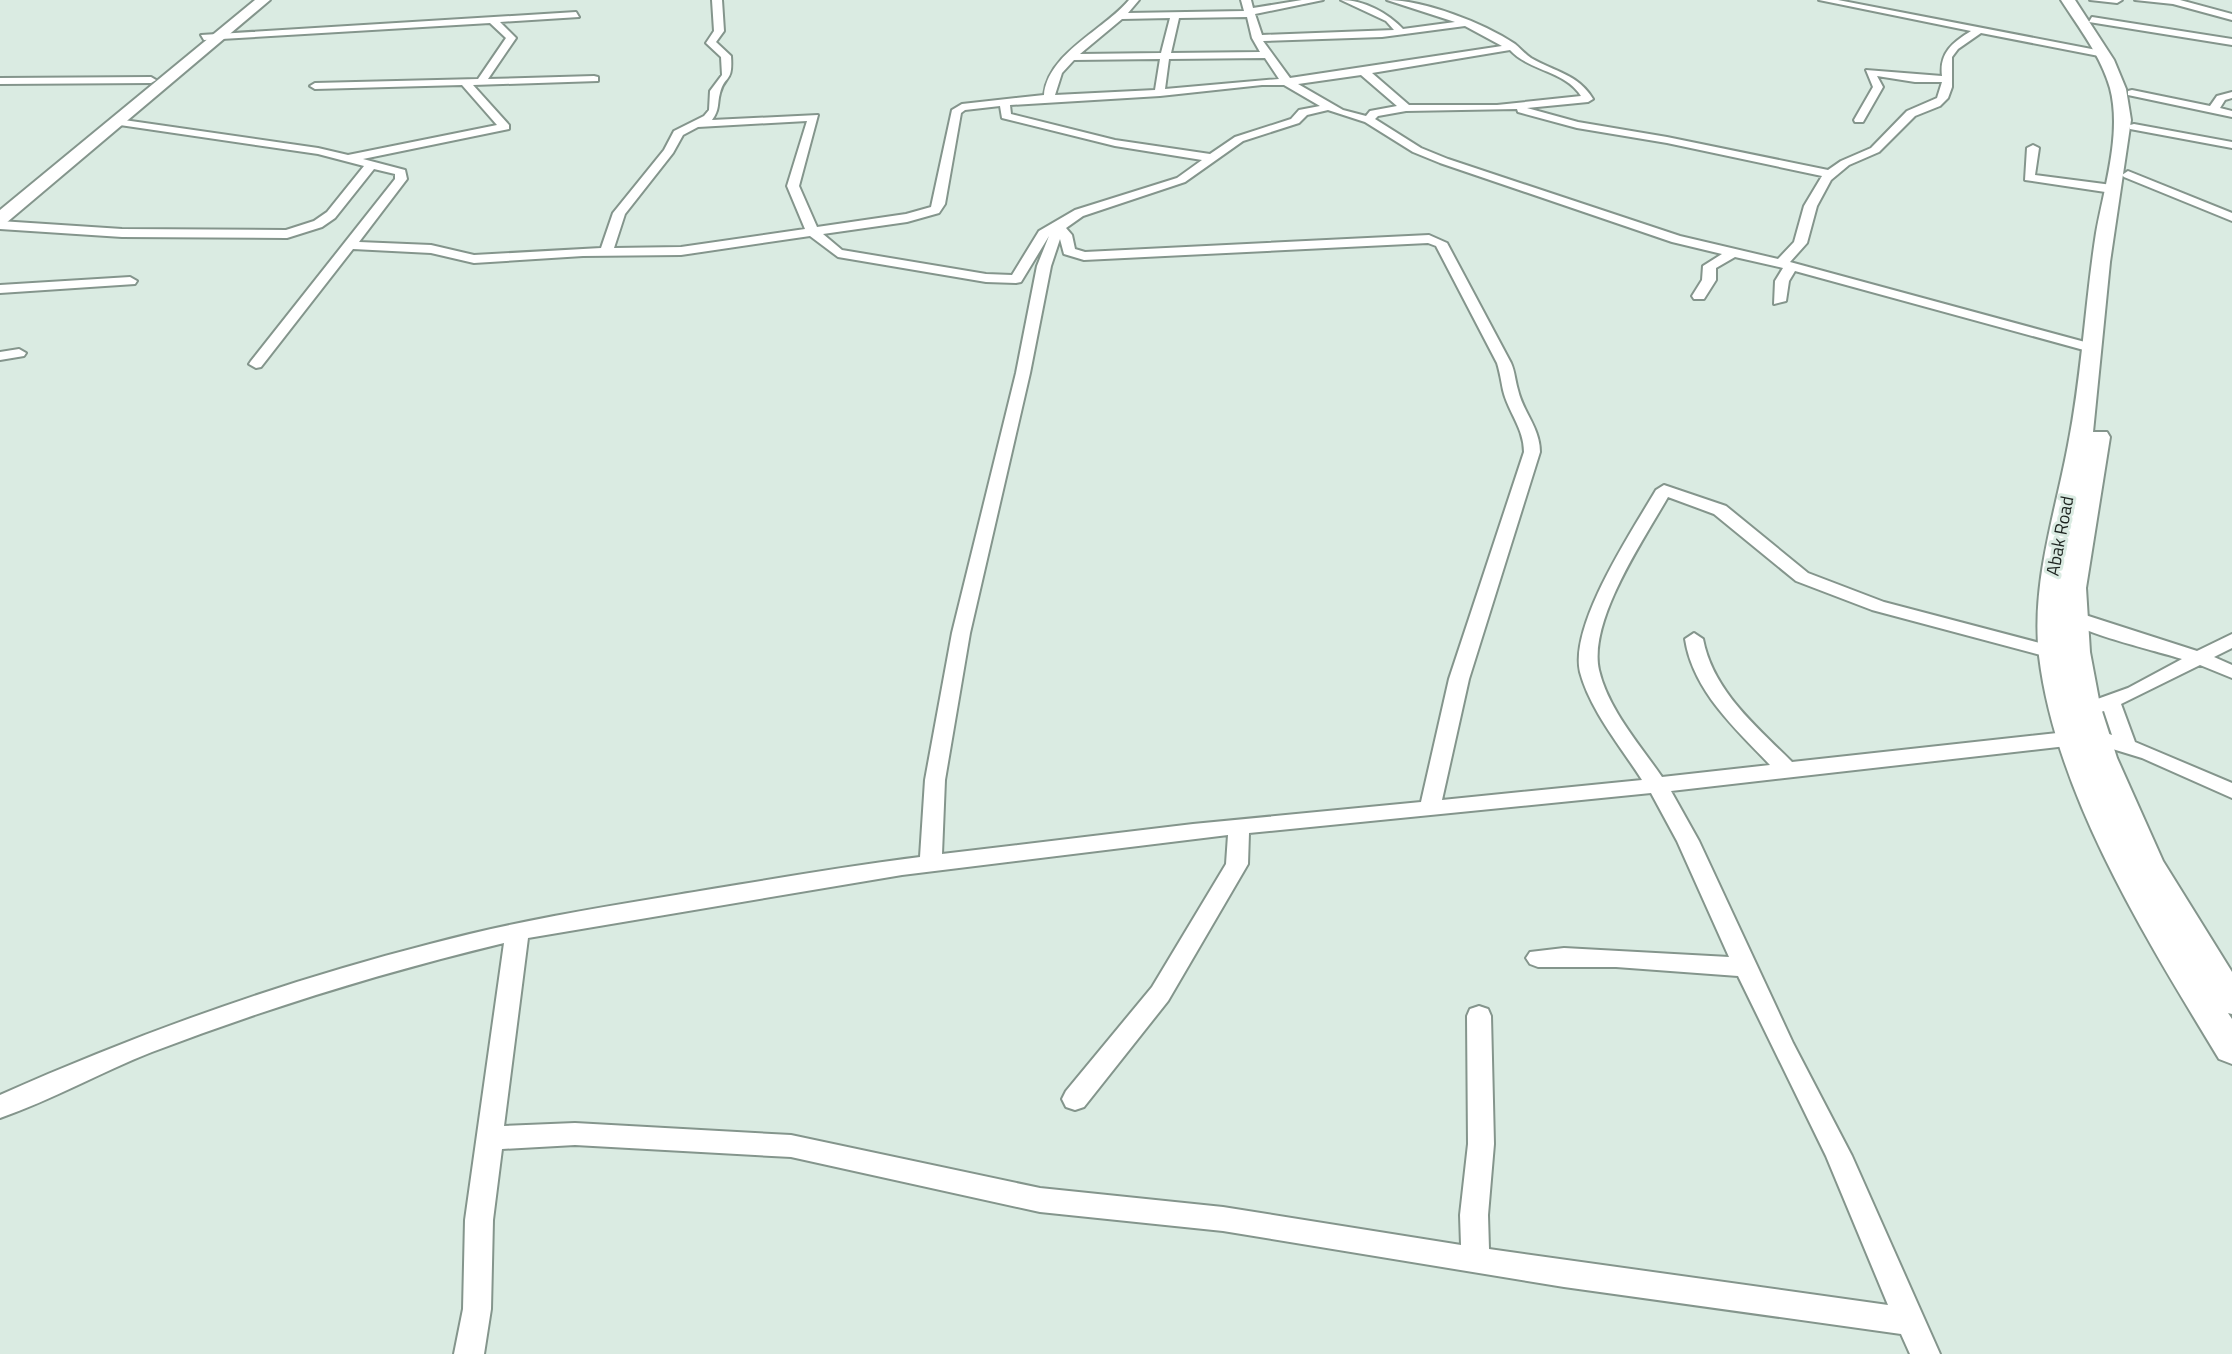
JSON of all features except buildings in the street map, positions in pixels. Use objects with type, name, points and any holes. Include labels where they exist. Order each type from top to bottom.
[{"type":"highway","points":[[0,203],[248,0]]},
{"type":"highway","points":[[0,219],[264,0]]},
{"type":"highway","name":"Abak Road","points":[[2068,0],[2104,54],[2118,89],[2123,120],[2122,185],[2106,387],[2076,567],[2073,645],[2085,711],[2082,737],[2141,849],[2232,1000]]},
{"type":"highway","name":"Abak Road","points":[[2078,0],[2093,10],[2132,93],[2134,127],[2091,348],[2080,443],[2052,573],[2052,652],[2116,847],[2156,927],[2232,1049]]},
{"type":"street","points":[[606,252],[619,213],[650,177],[678,133],[696,124],[714,110],[715,91],[727,75],[726,56],[711,43],[719,31],[717,0]]},
{"type":"street","points":[[1049,98],[1050,81],[1134,0]]},
{"type":"street","points":[[1246,0],[1257,38],[1266,55],[1286,80],[1329,107],[1352,118],[1368,120],[1417,149],[1444,161],[1648,231],[1787,265],[2091,348]]},
{"type":"street","points":[[1120,16],[1175,17],[1248,13],[1318,0]]},
{"type":"street","points":[[1346,0],[1389,19],[1401,32]]},
{"type":"street","points":[[1368,120],[1374,113],[1406,108],[1583,102],[1589,96],[1557,72],[1518,54],[1512,47],[1466,23],[1392,0]]},
{"type":"street","points":[[1824,0],[1863,4],[1977,32],[2104,54]]},
{"type":"street","points":[[2093,10],[2117,0]]},
{"type":"street","points":[[2140,0],[2173,1],[2232,17]]},
{"type":"street","points":[[2093,10],[2232,42]]},
{"type":"street","points":[[204,37],[576,15]]},
{"type":"street","points":[[1160,93],[1175,17]]},
{"type":"street","points":[[482,80],[510,38],[491,19]]},
{"type":"street","points":[[1257,38],[1401,32],[1466,23]]},
{"type":"street","points":[[1779,301],[1787,265],[1786,256],[1801,243],[1809,208],[1821,183],[1845,163],[1878,148],[1882,140],[1896,133],[1907,117],[1945,96],[1948,55],[1955,45],[1977,32]]},
{"type":"street","points":[[349,245],[431,249],[474,259],[681,251],[907,218],[935,210],[939,204],[956,112],[962,107],[1049,98],[1160,93],[1286,80],[1306,81],[1512,47]]},
{"type":"street","points":[[1072,57],[1266,55]]},
{"type":"street","points":[[1364,72],[1406,108]]},
{"type":"street","points":[[1858,120],[1878,87],[1870,72],[1915,79],[1948,79]]},
{"type":"street","points":[[314,86],[594,79]]},
{"type":"street","points":[[2,81],[151,80]]},
{"type":"street","points":[[351,158],[505,127],[468,89],[467,81]]},
{"type":"street","points":[[2132,93],[2232,114]]},
{"type":"street","points":[[2213,110],[2221,97],[2232,95]]},
{"type":"street","points":[[1005,103],[1006,116],[1014,119],[1056,126],[1115,143],[1211,158]]},
{"type":"street","points":[[1516,106],[1577,125],[1667,140],[1829,174]]},
{"type":"street","points":[[696,124],[814,117],[793,186],[813,232],[838,253],[848,256],[1003,280],[1016,279],[1022,273],[1043,234],[1058,228],[1079,213],[1181,180],[1239,139],[1295,121],[1303,111],[1329,107]]},
{"type":"street","points":[[117,122],[351,158],[370,166],[401,172],[401,179],[256,364]]},
{"type":"street","points":[[2134,127],[2201,137],[2232,145]]},
{"type":"street","points":[[2034,148],[2029,178],[2122,185],[2232,217]]},
{"type":"street","points":[[0,225],[122,233],[286,234],[318,224],[331,215],[370,166]]},
{"type":"street","points":[[1058,228],[1066,235],[1069,251],[1084,256],[1429,239],[1441,243],[1451,258],[1504,363],[1510,378],[1510,389],[1532,439],[1532,452],[1459,678],[1430,808]]},
{"type":"street","points":[[931,862],[935,780],[961,633],[1023,373],[1044,266],[1058,228]]},
{"type":"street","points":[[1699,296],[1709,280],[1710,266],[1734,252]]},
{"type":"street","points":[[0,289],[130,281]]},
{"type":"street","points":[[0,356],[19,353]]},
{"type":"street","points":[[1925,1354],[1838,1154],[1745,967],[1660,786],[1627,743],[1601,695],[1587,659],[1603,607],[1623,559],[1664,490],[1717,508],[1802,577],[1878,606],[2052,652]]},
{"type":"street","points":[[2073,617],[2127,639],[2200,656],[2232,672]]},
{"type":"street","points":[[1694,639],[1694,651],[1704,673],[1722,699],[1788,771]]},
{"type":"street","points":[[2085,711],[2135,692],[2232,640]]},
{"type":"street","points":[[2110,702],[2126,744]]},
{"type":"street","points":[[0,1107],[122,1054],[254,1006],[406,960],[577,920],[931,862],[1238,827],[1660,786],[2082,737],[2126,744],[2178,764],[2232,791]]},
{"type":"street","points":[[1075,1098],[1160,994],[1185,953],[1237,864],[1240,849],[1238,827]]},
{"type":"street","points":[[469,1354],[477,1309],[479,1220],[517,934]]},
{"type":"street","points":[[1538,958],[1578,955],[1628,957],[1745,967]]},
{"type":"street","points":[[1475,1259],[1474,1215],[1481,1144],[1479,1016]]},
{"type":"street","points":[[490,1138],[575,1134],[791,1146],[1040,1200],[1223,1219],[1564,1274],[1909,1321]]}]
